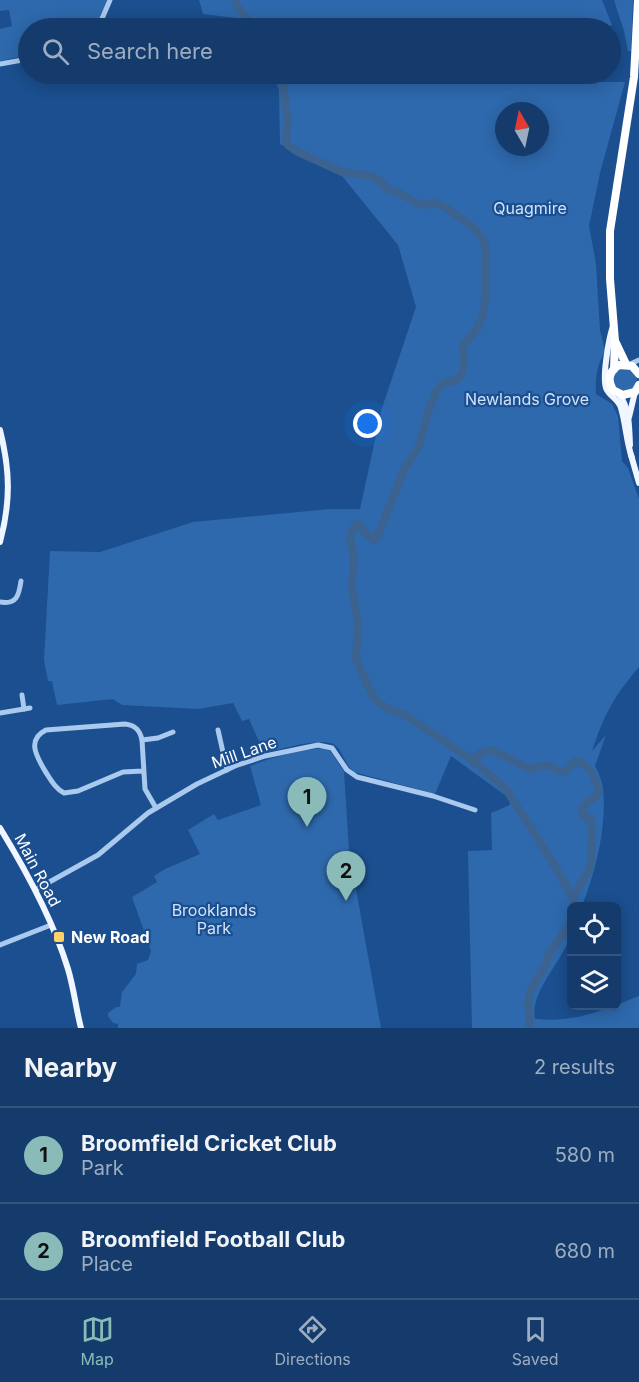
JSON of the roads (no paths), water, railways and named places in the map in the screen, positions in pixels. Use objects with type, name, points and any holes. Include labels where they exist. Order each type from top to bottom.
[{"type":"highway","points":[[636,392],[627,395],[619,394],[610,384],[610,376],[614,369],[615,341],[610,279],[610,231],[634,77],[638,0]]},
{"type":"highway","points":[[615,341],[627,364],[639,371]]},
{"type":"highway","points":[[614,369],[627,364]]},
{"type":"main road","points":[[613,324],[604,385],[622,409],[626,438],[639,483]]},
{"type":"main road","points":[[628,417],[636,392]]},
{"type":"main road","points":[[619,394],[628,417],[632,458]]},
{"type":"main road","points":[[0,430],[8,472],[9,492],[0,542]]},
{"type":"main road","name":"Main Road","points":[[1,833],[35,890],[51,925],[69,971],[80,1025]]},
{"type":"street","points":[[102,18],[110,0]]},
{"type":"street","points":[[0,64],[18,61]]},
{"type":"street","points":[[627,364],[639,360]]},
{"type":"street","points":[[0,493],[9,492]]},
{"type":"street","points":[[0,602],[10,603],[17,599],[21,581]]},
{"type":"street","points":[[0,712],[27,708],[22,695]]},
{"type":"street","points":[[143,771],[123,772],[78,791],[64,793],[55,787],[37,757],[34,748],[35,739],[46,730],[125,723],[135,727],[141,734],[142,740],[145,789],[156,808]]},
{"type":"street","points":[[218,730],[227,770]]},
{"type":"street","points":[[142,740],[158,738],[173,732]]},
{"type":"street","name":"Mill Lane","points":[[35,890],[98,855],[156,808],[197,784],[227,770],[280,752],[323,745],[332,748],[347,770],[357,777],[433,796],[475,810]]},
{"type":"street","points":[[0,945],[51,925]]},
{"type":"street","points":[[72,1028],[80,1025]]},
{"type":"waterway","points":[[235,0],[247,18]]},
{"type":"waterway","points":[[283,84],[288,120],[286,140],[288,145],[342,172],[371,176],[389,190],[400,193],[414,202],[423,205],[436,203],[445,207],[475,229],[486,248],[486,292],[483,314],[477,329],[463,345],[464,368],[461,375],[457,380],[440,386],[436,392],[419,446],[404,470],[377,538],[374,540],[359,524],[355,525],[350,537],[354,557],[352,588],[358,624],[356,659],[377,701],[405,715],[472,760],[506,789],[550,858],[574,902]]},
{"type":"waterway","points":[[472,760],[481,753],[491,750],[530,769],[547,765],[561,772],[566,771],[576,761],[589,769],[595,778],[599,793],[582,810],[584,816],[592,821],[591,861],[589,870],[573,898]]},
{"type":"waterway","points":[[530,1028],[528,1001],[531,990],[547,962],[549,953],[567,929]]},
{"type":"place","name":"Broomfield Cricket Club","points":[[307,827]]},
{"type":"place","name":"Broomfield Football Club","points":[[346,901]]},
{"type":"place","name":"New Road","points":[[59,937]]},
{"type":"park label","name":"Quagmire","points":[[530,208]]},
{"type":"park label","name":"Newlands Grove","points":[[527,399]]},
{"type":"park label","name":"Brooklands Park","points":[[214,919]]}]
